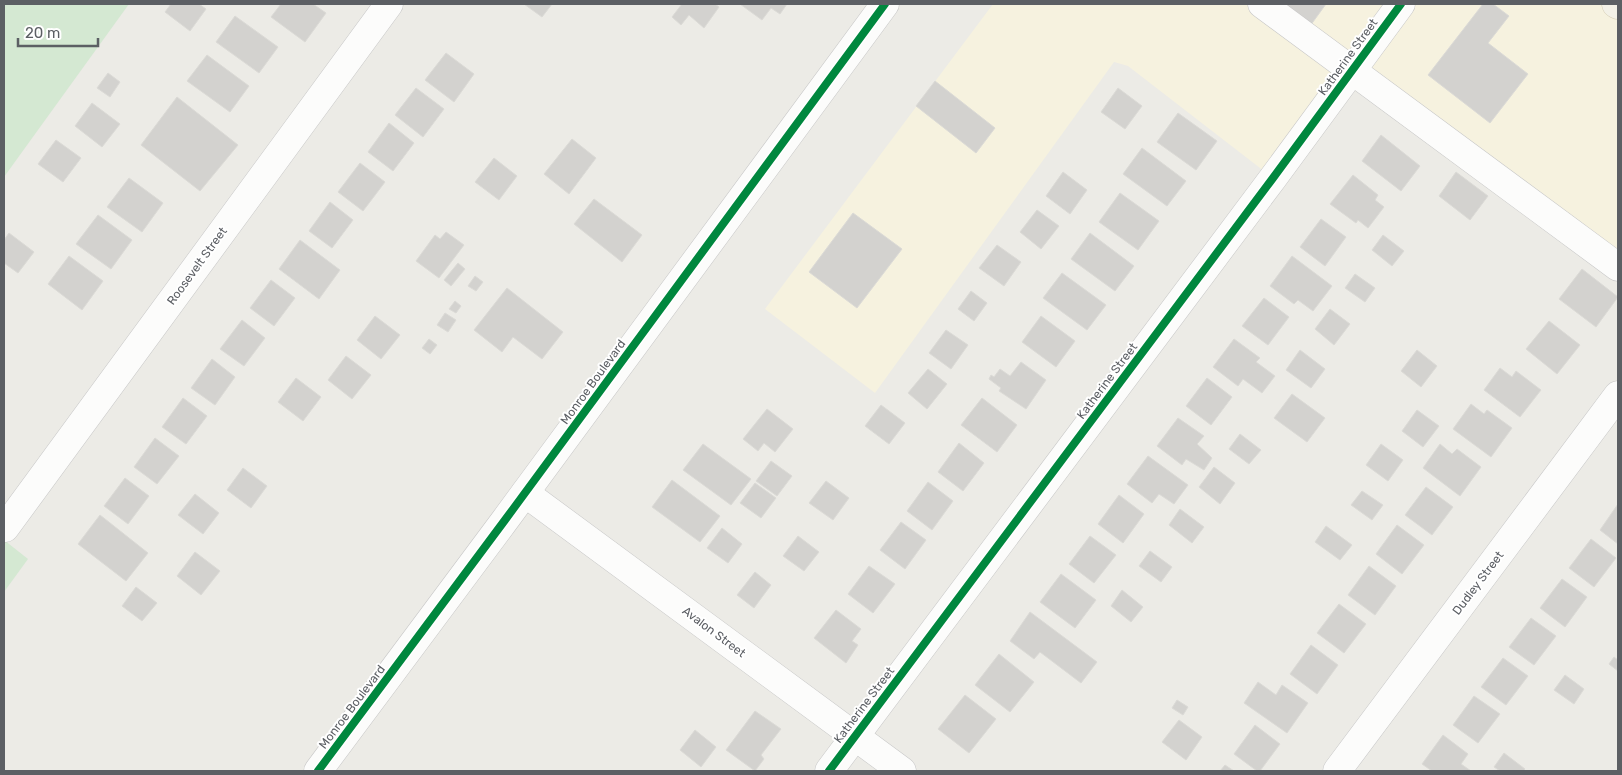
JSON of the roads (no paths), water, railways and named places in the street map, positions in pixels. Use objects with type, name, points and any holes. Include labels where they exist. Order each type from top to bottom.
[{"type":"street","name":"Roosevelt Street","points":[[5,528],[389,4]]},
{"type":"street","name":"Monroe Boulevard","points":[[318,771],[885,4]]},
{"type":"street","points":[[1262,4],[1618,267]]},
{"type":"street","name":"Katherine Street","points":[[829,771],[1401,4]]},
{"type":"street","name":"Dudley Street","points":[[1337,771],[1618,395]]},
{"type":"street","name":"Avalon Street","points":[[525,493],[902,771]]}]
